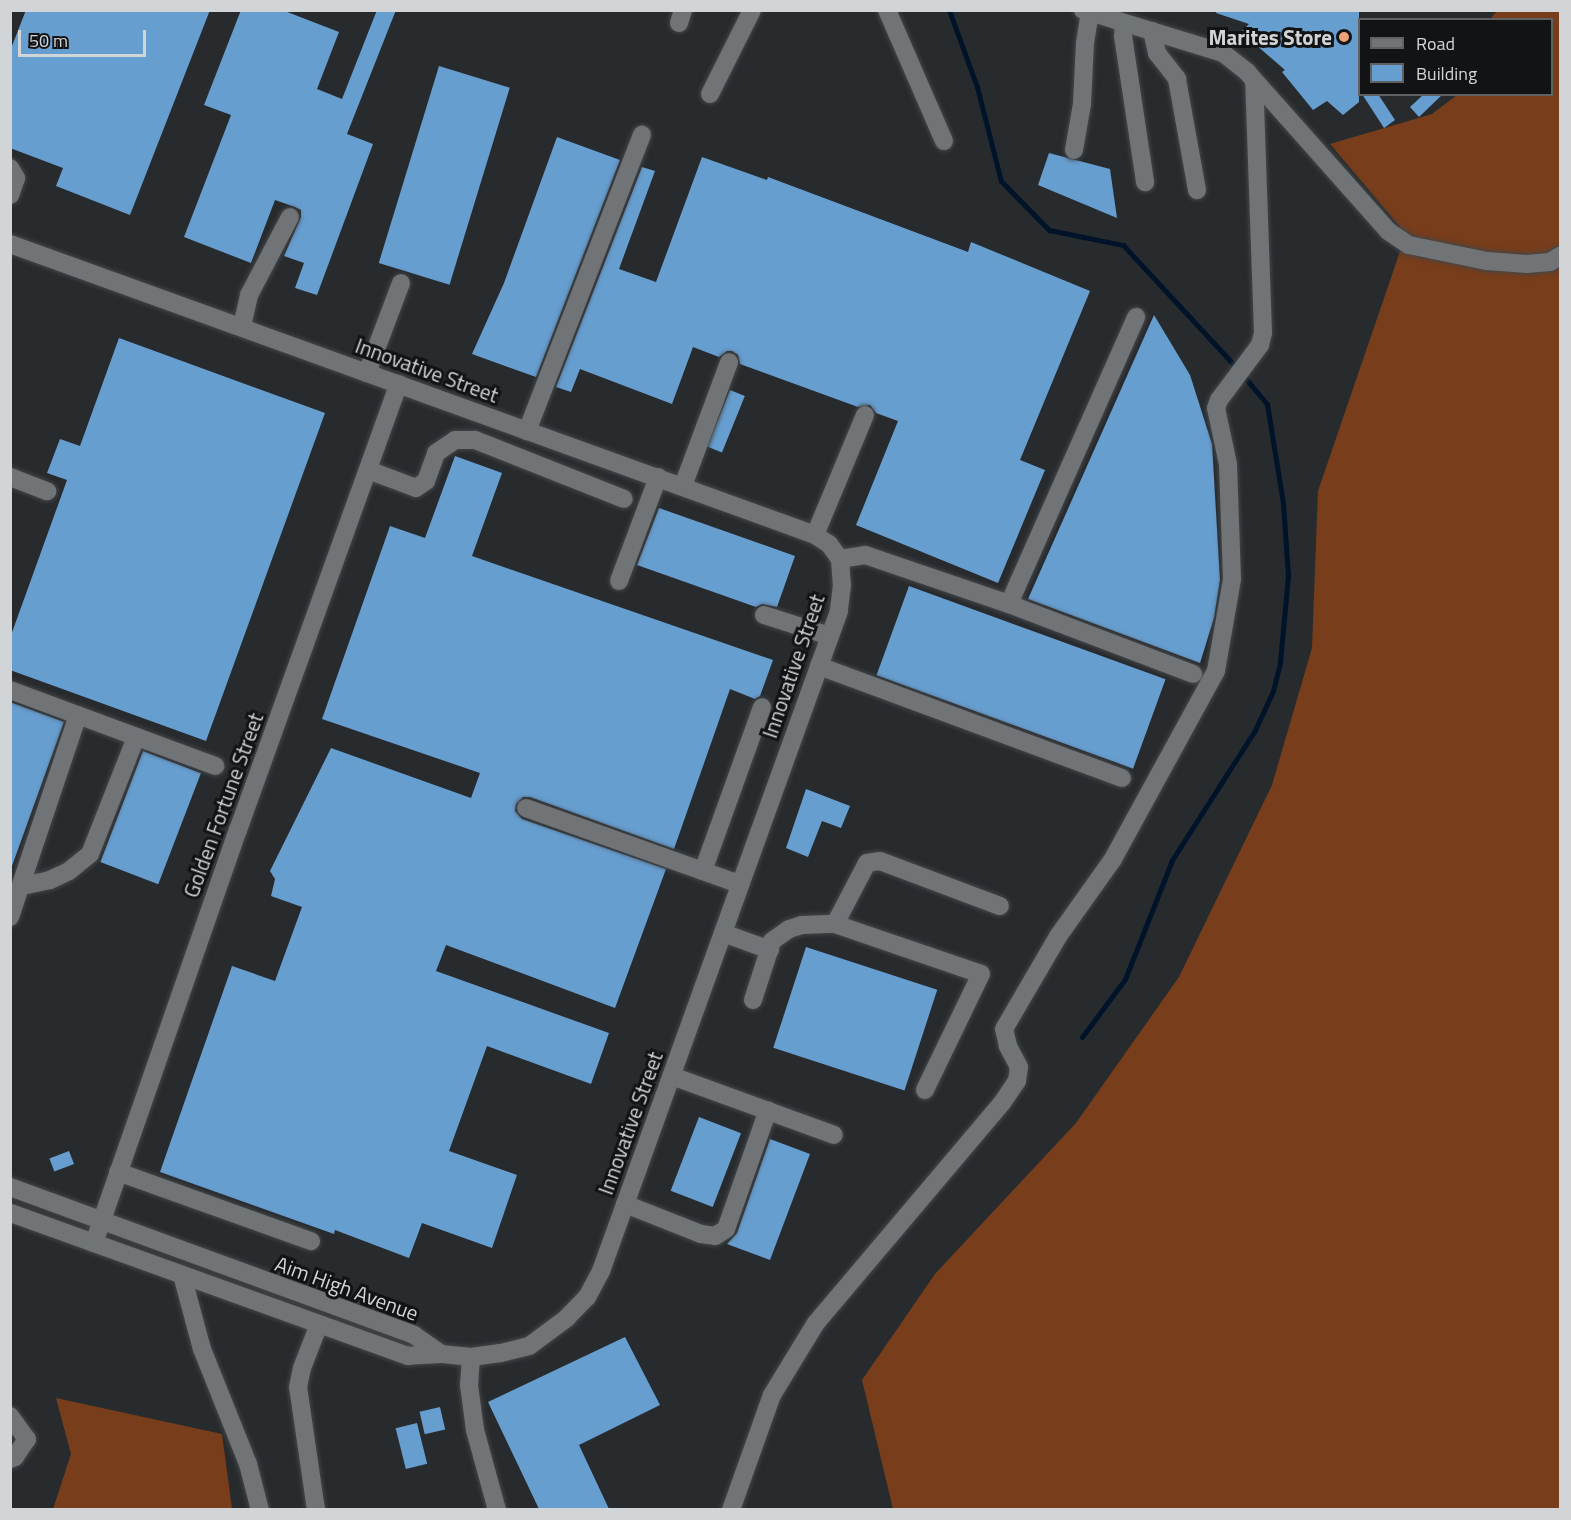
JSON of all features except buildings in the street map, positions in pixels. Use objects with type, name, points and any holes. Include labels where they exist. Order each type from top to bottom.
[{"type":"street","points":[[710,94],[752,10]]},
{"type":"street","points":[[887,10],[944,141]]},
{"type":"street","points":[[1074,150],[1082,104],[1087,12],[1223,53],[1254,81],[1388,231],[1409,245],[1486,261],[1527,264],[1550,262],[1560,256]]},
{"type":"street","points":[[1124,23],[1123,36],[1145,182]]},
{"type":"street","points":[[1152,31],[1157,53],[1177,79],[1197,190]]},
{"type":"street","points":[[731,1509],[772,1395],[816,1323],[1002,1103],[1017,1081],[1019,1067],[1008,1046],[1004,1029],[1059,935],[1113,859],[1216,671],[1233,579],[1228,464],[1216,418],[1219,400],[1260,345],[1263,333],[1254,81]]},
{"type":"street","points":[[526,430],[642,135]]},
{"type":"street","points":[[10,168],[16,178],[10,195]]},
{"type":"street","points":[[242,326],[249,296],[290,217]]},
{"type":"street","name":"Innovative Street","points":[[10,244],[613,460],[815,535],[829,544],[840,559],[842,585],[839,611],[625,1204],[600,1271],[587,1297],[567,1318],[529,1346],[471,1357],[441,1354]]},
{"type":"street","points":[[368,373],[401,283]]},
{"type":"street","points":[[1009,604],[1136,317]]},
{"type":"street","points":[[684,486],[729,362]]},
{"type":"street","name":"Golden Fortune Street","points":[[94,1243],[238,830],[399,384]]},
{"type":"street","points":[[815,535],[865,415]]},
{"type":"street","points":[[368,470],[416,488],[426,481],[436,453],[455,441],[475,440],[624,499]]},
{"type":"street","points":[[603,490],[613,460]]},
{"type":"street","points":[[10,477],[47,491]]},
{"type":"street","points":[[619,581],[658,477]]},
{"type":"street","points":[[840,559],[865,555],[1009,604],[1193,674]]},
{"type":"street","points":[[764,615],[830,636]]},
{"type":"street","points":[[819,666],[1122,778]]},
{"type":"street","points":[[10,690],[215,766]]},
{"type":"street","points":[[703,871],[762,707]]},
{"type":"street","points":[[10,917],[78,715]]},
{"type":"street","points":[[22,886],[50,879],[69,871],[90,854],[136,737]]},
{"type":"street","points":[[526,808],[740,885]]},
{"type":"street","points":[[835,924],[867,863],[880,861],[1000,906]]},
{"type":"street","points":[[753,1000],[772,941],[789,929],[802,925],[835,924],[981,974],[925,1090]]},
{"type":"street","points":[[723,933],[770,950]]},
{"type":"street","points":[[672,1076],[834,1134]]},
{"type":"street","points":[[625,1204],[700,1234],[715,1236],[726,1229],[768,1110]]},
{"type":"street","points":[[118,1172],[311,1241]]},
{"type":"street","name":"Aim High Avenue","points":[[10,1187],[414,1335],[441,1354]]},
{"type":"street","name":"Aim High Avenue","points":[[10,1213],[408,1356],[441,1354]]},
{"type":"street","points":[[182,1275],[202,1349],[248,1464],[260,1509]]},
{"type":"street","points":[[316,1509],[298,1387],[302,1368],[319,1324]]},
{"type":"street","points":[[471,1357],[469,1385],[475,1430],[497,1509]]},
{"type":"street","points":[[10,1416],[27,1439],[15,1457],[10,1459]]},
{"type":"shaded area","points":[[1497,11],[1560,11],[1560,1509],[893,1509],[862,1380],[935,1274],[1076,1123],[1179,977],[1272,785],[1312,648],[1318,491],[1406,234],[1330,144],[1432,114],[1456,96],[1553,96],[1553,18],[1491,18]]},
{"type":"shaded area","points":[[56,1398],[222,1434],[232,1509],[53,1509],[71,1454]]},
{"type":"waterway","points":[[949,10],[977,87],[1001,181],[1049,230],[1123,245],[1237,368]]},
{"type":"waterway","points":[[1082,1037],[1125,979],[1172,860],[1255,730],[1273,691],[1280,662],[1288,575],[1283,503],[1267,404],[1243,375]]},
{"type":"place","name":"Marites Store","points":[[1344,37]]}]
